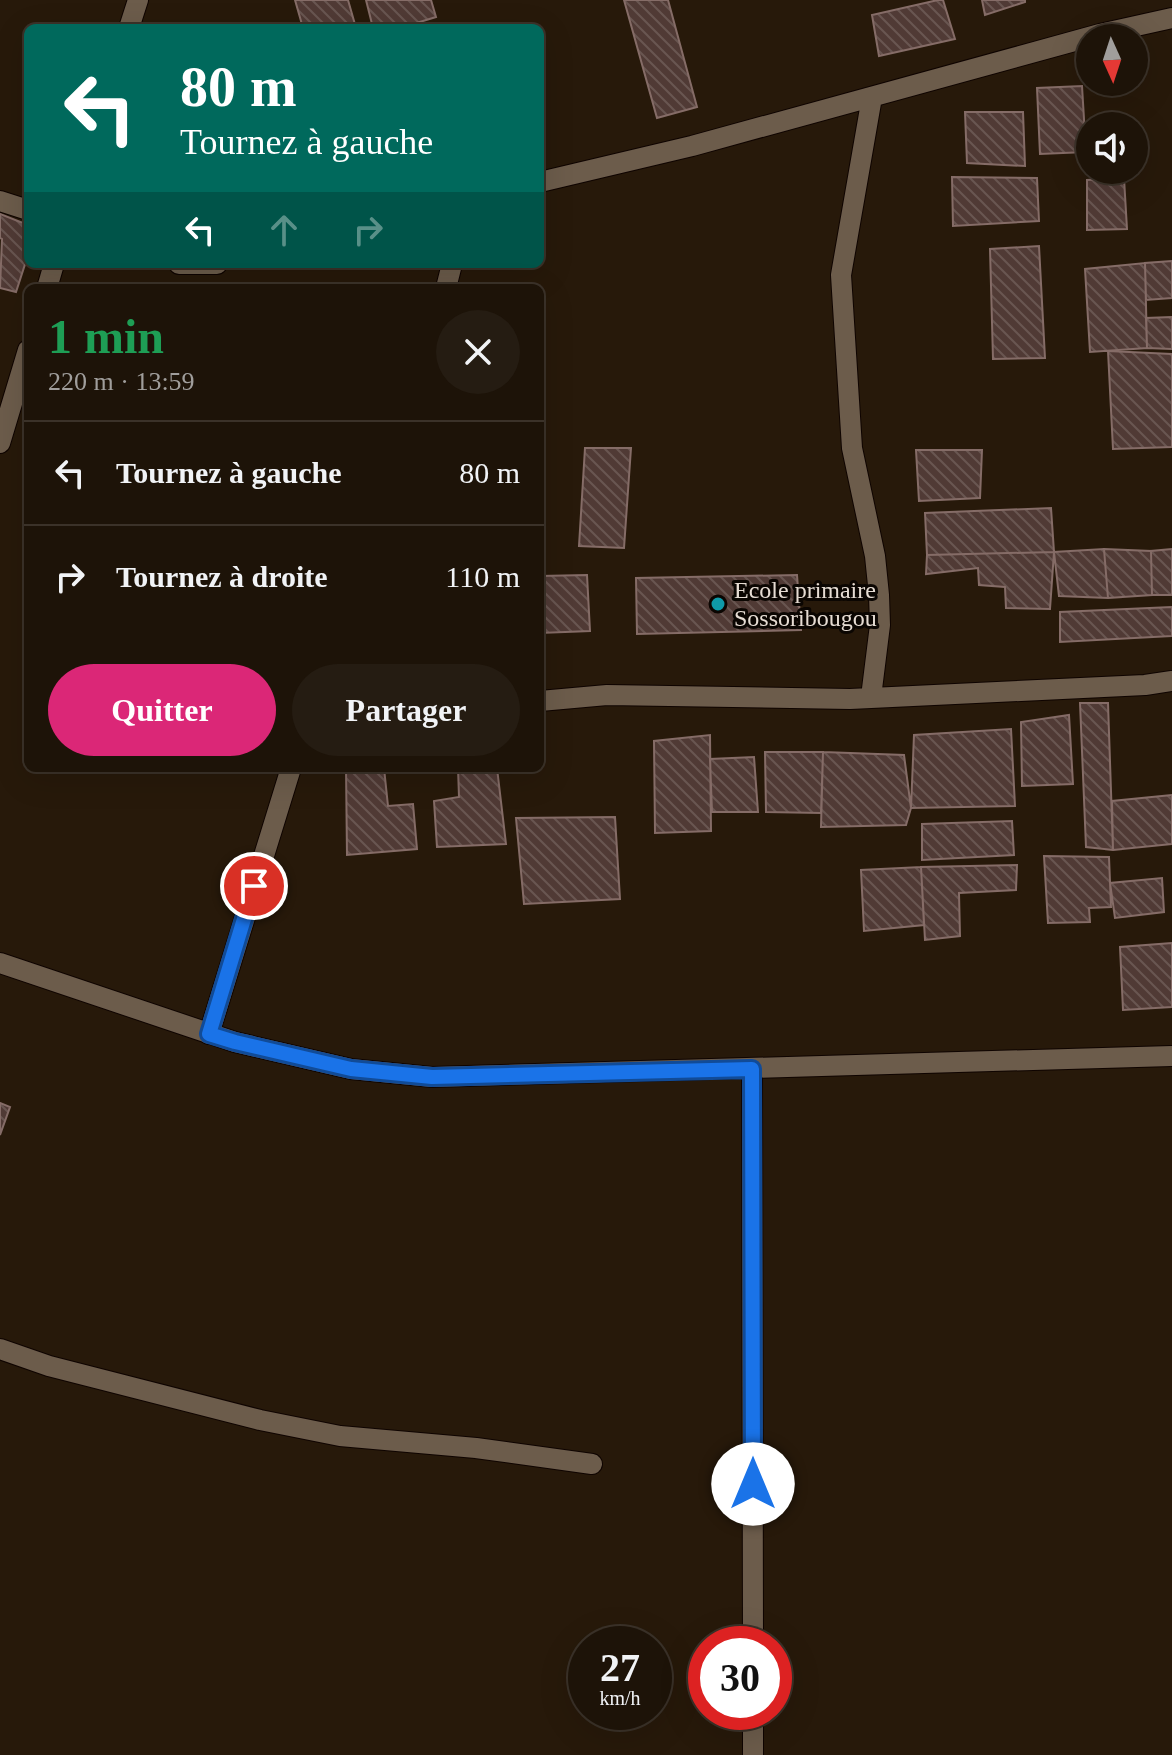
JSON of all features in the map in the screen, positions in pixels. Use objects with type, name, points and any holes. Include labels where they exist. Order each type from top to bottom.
[{"type":"street","points":[[130,24],[138,0]]},
{"type":"street","points":[[544,181],[692,146],[1100,34],[1172,18]]},
{"type":"street","points":[[871,697],[880,625],[879,595],[875,556],[852,448],[841,275],[872,97]]},
{"type":"street","points":[[0,201],[24,209]]},
{"type":"street","points":[[0,443],[24,363]]},
{"type":"street","points":[[544,701],[607,695],[771,699],[871,697],[1145,685],[1172,681]]},
{"type":"street","points":[[209,1034],[290,772]]},
{"type":"street","points":[[0,963],[235,1042],[351,1069],[432,1077],[1172,1056]]},
{"type":"street","points":[[752,1069],[753,1626]]},
{"type":"street","points":[[0,1349],[64,1370],[260,1420],[327,1433],[592,1464]]},
{"type":"street","points":[[753,1730],[753,1755]]},
{"type":"building","points":[[295,0],[348,0],[355,24],[302,24]]},
{"type":"building","points":[[366,0],[431,0],[436,17],[413,24],[372,24]]},
{"type":"building","points":[[624,0],[668,0],[697,107],[657,118]]},
{"type":"building","points":[[943,0],[955,39],[879,56],[872,15]]},
{"type":"building","points":[[982,0],[1025,0],[1025,2],[985,15]]},
{"type":"building","points":[[1076,86],[1076,96],[1083,96],[1084,112],[1076,112],[1076,152],[1040,154],[1037,88]]},
{"type":"building","points":[[965,112],[1023,112],[1025,166],[967,163]]},
{"type":"building","points":[[952,177],[1037,178],[1039,221],[953,226]]},
{"type":"building","points":[[1087,184],[1124,184],[1127,229],[1087,230]]},
{"type":"building","points":[[0,214],[24,223],[24,267],[16,292],[0,288]]},
{"type":"building","points":[[1039,246],[1045,358],[993,359],[990,249]]},
{"type":"building","points":[[1172,261],[1172,298],[1146,300],[1145,263]]},
{"type":"building","points":[[1145,263],[1147,348],[1090,352],[1085,269]]},
{"type":"building","points":[[1172,317],[1172,349],[1147,348],[1146,318]]},
{"type":"building","points":[[1108,351],[1172,354],[1172,447],[1113,449]]},
{"type":"building","points":[[585,448],[631,448],[624,548],[579,546]]},
{"type":"building","points":[[916,450],[982,450],[980,498],[919,501]]},
{"type":"building","points":[[1051,508],[1054,552],[927,555],[925,513]]},
{"type":"building","points":[[1104,549],[1151,551],[1152,595],[1108,598]]},
{"type":"building","points":[[1104,549],[1108,598],[1059,596],[1054,552]]},
{"type":"building","points":[[1172,549],[1172,595],[1152,595],[1151,551]]},
{"type":"building","points":[[1054,552],[1050,609],[1006,608],[1005,587],[979,585],[978,568],[926,574],[927,555]]},
{"type":"building","points":[[587,575],[590,631],[544,633],[544,576]]},
{"type":"building","name":"Ecole primaire Sossoribougou","points":[[797,575],[801,630],[637,634],[636,578]]},
{"type":"building","points":[[1172,607],[1172,636],[1060,642],[1060,612]]},
{"type":"building","points":[[1080,703],[1108,703],[1113,850],[1086,847]]},
{"type":"building","points":[[1069,715],[1073,784],[1022,786],[1021,722]]},
{"type":"building","points":[[1011,729],[1015,806],[911,808],[914,735]]},
{"type":"building","points":[[710,735],[711,831],[655,833],[654,741]]},
{"type":"building","points":[[765,752],[823,752],[821,813],[766,812]]},
{"type":"building","points":[[823,752],[904,755],[911,808],[906,825],[821,827]]},
{"type":"building","points":[[754,757],[758,812],[712,812],[710,759]]},
{"type":"building","points":[[346,772],[384,772],[388,806],[413,804],[417,849],[347,855]]},
{"type":"building","points":[[458,772],[497,772],[506,844],[437,847],[434,801],[459,797]]},
{"type":"building","points":[[1172,795],[1172,844],[1113,850],[1112,801]]},
{"type":"building","points":[[615,817],[620,899],[524,904],[516,818]]},
{"type":"building","points":[[1012,821],[1014,855],[922,860],[922,824]]},
{"type":"building","points":[[1044,856],[1109,857],[1111,907],[1089,908],[1090,922],[1048,923]]},
{"type":"building","points":[[1017,865],[1016,890],[959,893],[960,936],[925,940],[921,867]]},
{"type":"building","points":[[921,867],[924,925],[864,931],[861,870]]},
{"type":"building","points":[[1162,878],[1164,912],[1115,918],[1110,883]]},
{"type":"building","points":[[1172,943],[1172,1007],[1123,1010],[1120,947]]},
{"type":"building","points":[[0,1103],[10,1107],[0,1135]]},
{"type":"place","name":"Ecole primaire Sossoribougou","points":[[718,604]]},
{"type":"route","points":[[254,886],[209,1034],[351,1069],[432,1077],[752,1069],[753,1484]]}]
